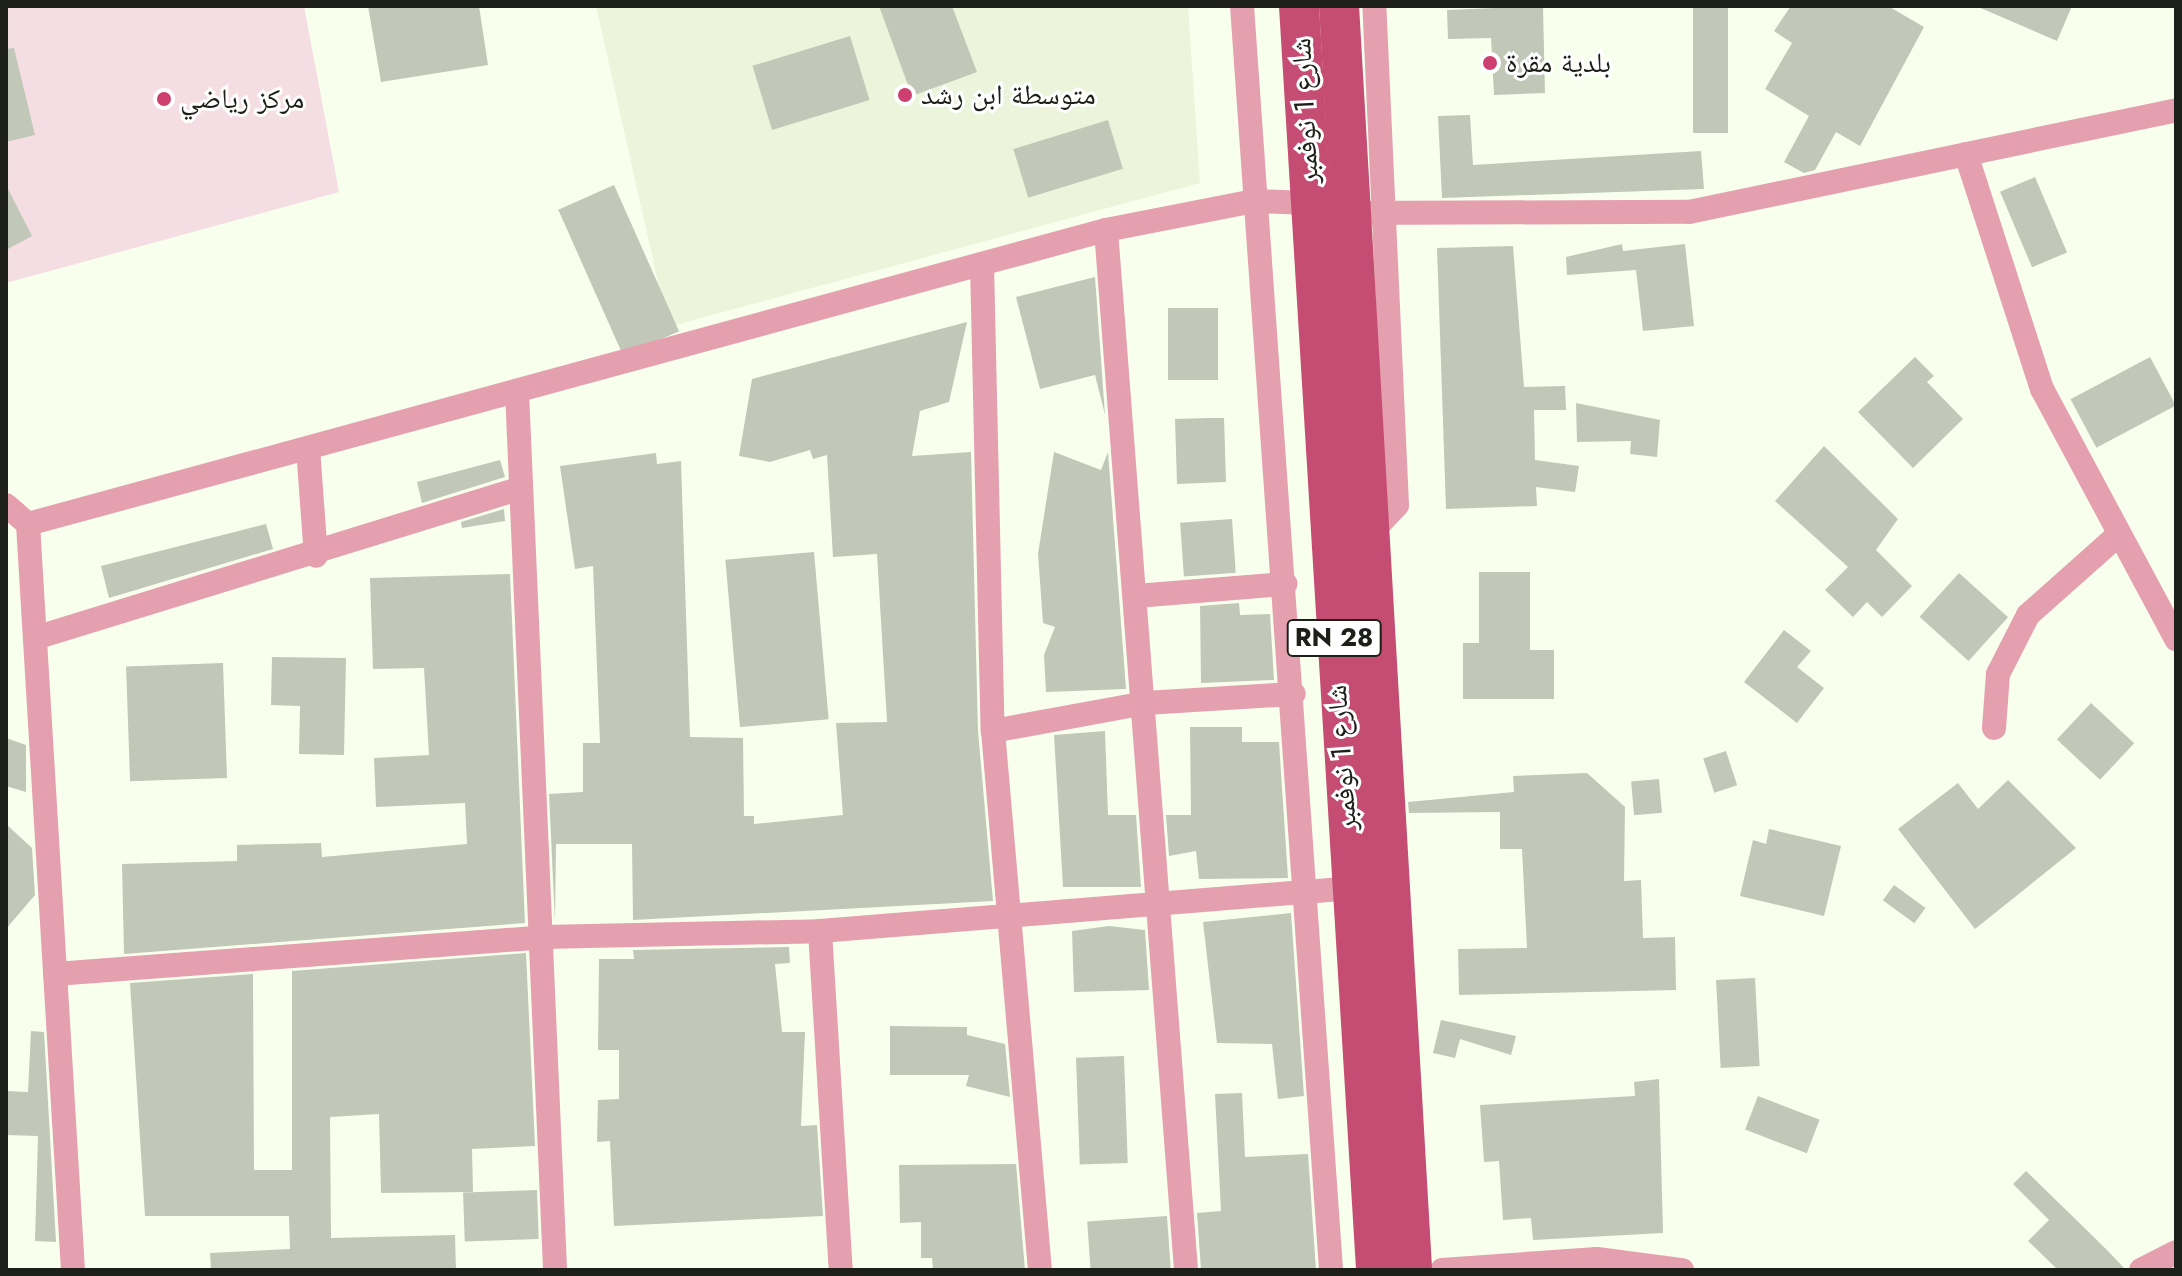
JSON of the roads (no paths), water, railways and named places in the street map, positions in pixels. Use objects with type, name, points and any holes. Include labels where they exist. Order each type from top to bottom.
[{"type":"main road","name":"شارع 1 نوفمبر","points":[[1299,6],[1346,210],[1364,540],[1376,1270]]},
{"type":"main road","name":"شارع 1 نوفمبر","points":[[1339,6],[1368,887],[1412,1270]]},
{"type":"street","points":[[1242,6],[1254,201],[1294,694],[1331,1270]]},
{"type":"street","points":[[1346,210],[1374,6]]},
{"type":"street","points":[[28,524],[1106,230],[1254,201],[1346,210],[1689,212],[2176,110]]},
{"type":"street","points":[[1966,154],[2042,389],[2176,639]]},
{"type":"street","points":[[1106,230],[1162,902],[1186,1270]]},
{"type":"street","points":[[982,264],[993,731],[1012,915],[1040,1270]]},
{"type":"street","points":[[517,391],[518,489],[542,937],[555,1270]]},
{"type":"street","points":[[308,448],[316,556]]},
{"type":"street","points":[[35,638],[316,556],[518,489]]},
{"type":"street","points":[[6,505],[28,524],[73,1270]]},
{"type":"street","points":[[1994,728],[1998,674],[2028,615],[2118,535]]},
{"type":"street","points":[[1136,596],[1286,584]]},
{"type":"street","points":[[993,731],[1145,703],[1294,694]]},
{"type":"street","points":[[55,974],[542,937],[820,931],[1368,887]]},
{"type":"street","points":[[820,931],[841,1270]]},
{"type":"street","points":[[2141,1270],[2176,1252]]},
{"type":"street","points":[[1442,1270],[1597,1259],[1682,1270]]},
{"type":"place","name":"بلدية مقرة","points":[[1490,63]]},
{"type":"place","name":"متوسطة ابن رشد","points":[[905,95]]},
{"type":"place","name":"مركز رياضي","points":[[164,99]]}]
